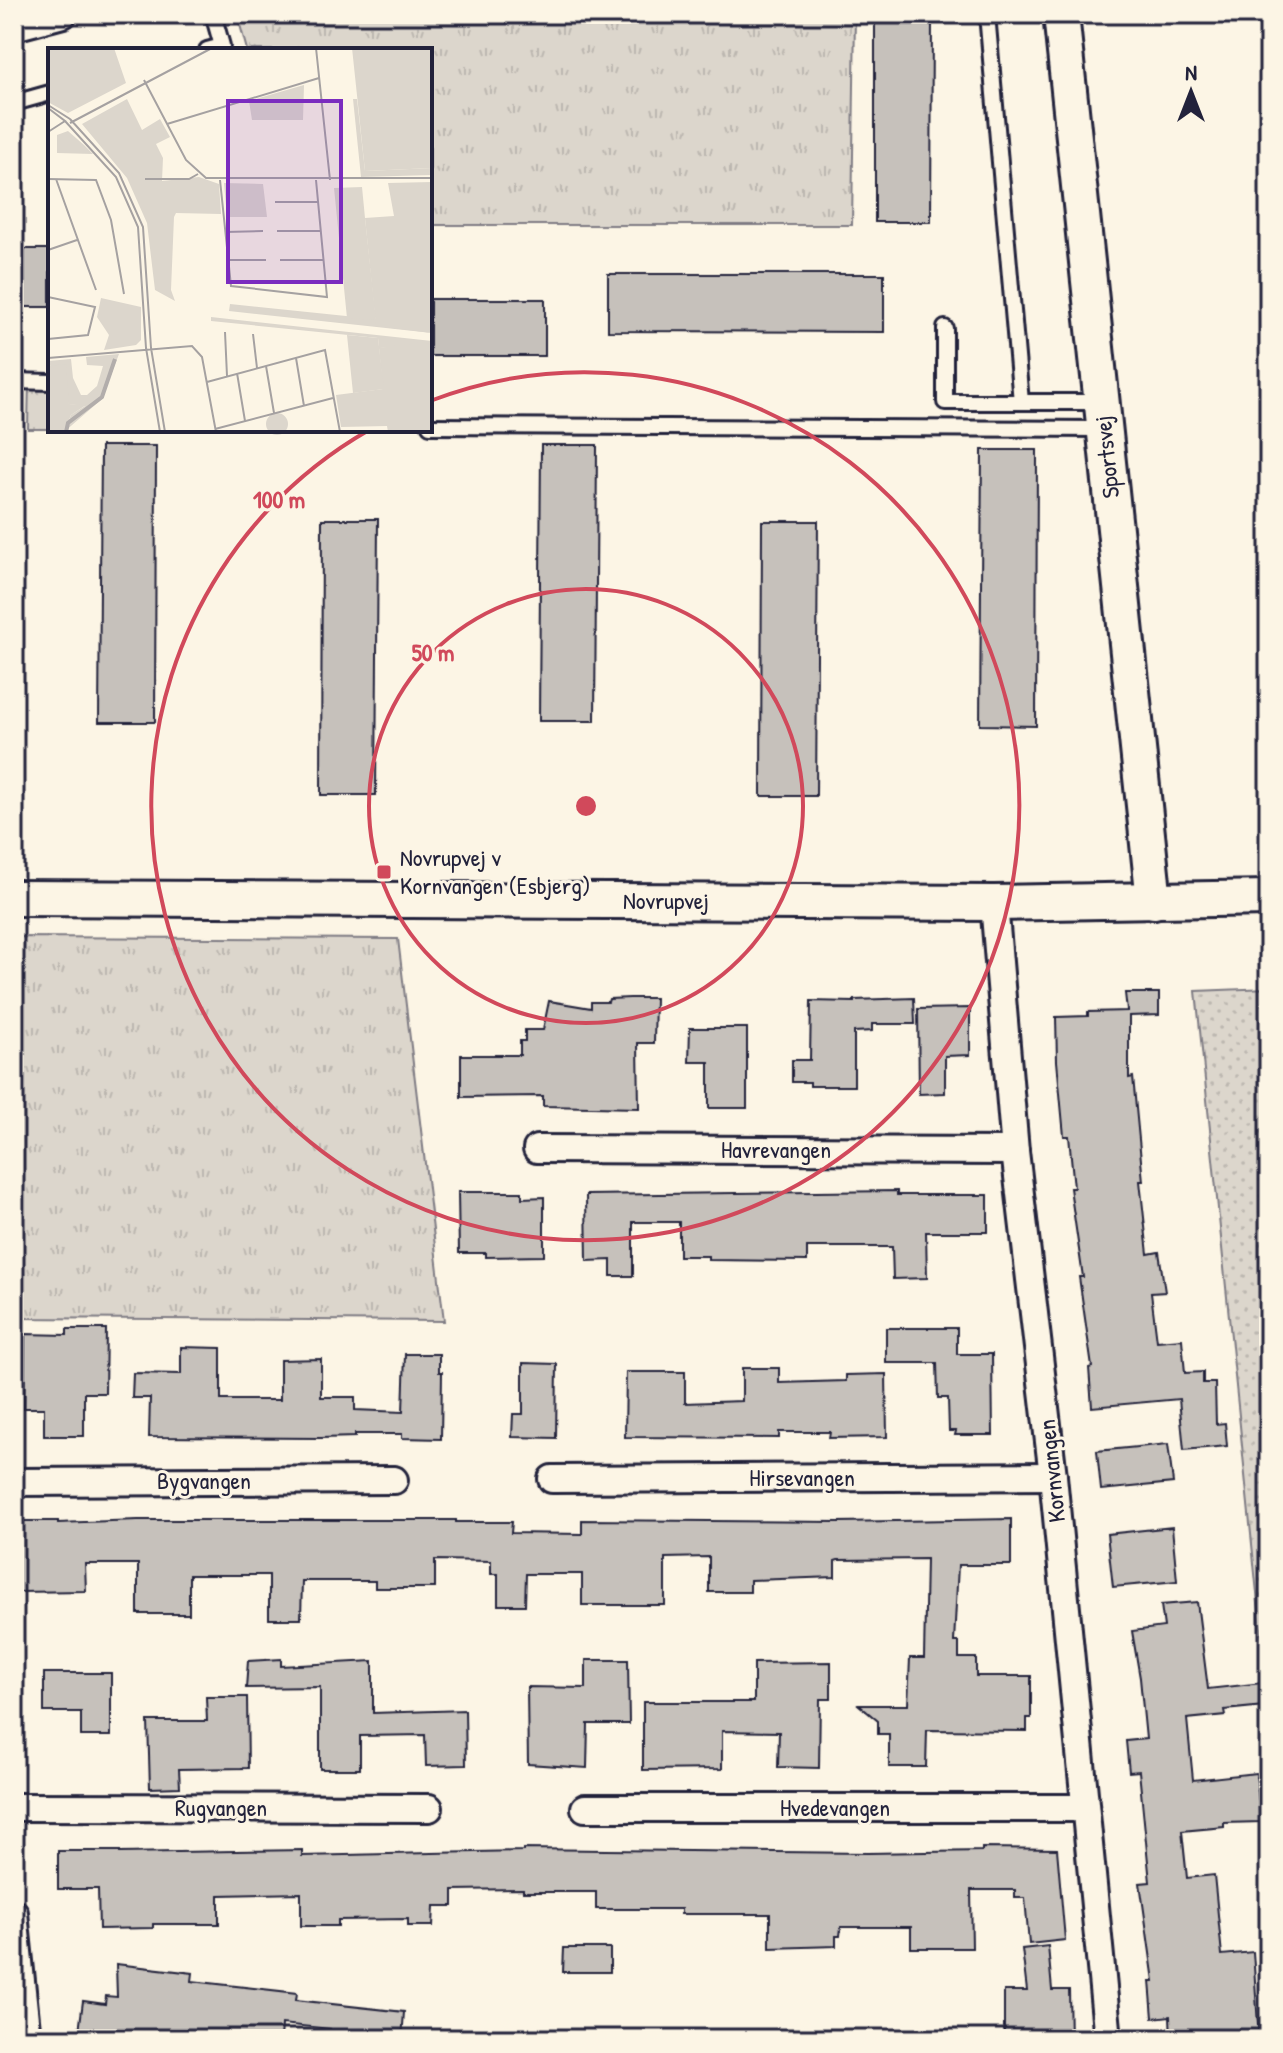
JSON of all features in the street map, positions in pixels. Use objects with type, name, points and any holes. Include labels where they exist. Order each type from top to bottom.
[{"type":"street","points":[[14,27],[63,14]]},
{"type":"street","name":"Sportsvej","points":[[1061,14],[1154,901]]},
{"type":"street","name":"Novrupvej","points":[[14,898],[994,903],[1269,898]]},
{"type":"street","name":"Kornvangen","points":[[994,903],[1015,1151],[1053,1476],[1108,2039]]},
{"type":"street","name":"Havrevangen","points":[[537,1149],[1015,1151]]},
{"type":"street","name":"Hirsevangen","points":[[552,1479],[1053,1476]]},
{"type":"street","name":"Bygvangen","points":[[14,1482],[394,1480]]},
{"type":"street","name":"Rugvangen","points":[[14,1807],[429,1808]]},
{"type":"street","name":"Hvedevangen","points":[[585,1808],[1085,1808]]},
{"type":"street","points":[[14,1913],[27,2039]]},
{"type":"lane","points":[[213,14],[222,48]]},
{"type":"lane","points":[[987,14],[1021,402]]},
{"type":"lane","points":[[14,103],[48,94]]},
{"type":"lane","points":[[945,328],[945,402],[1021,402],[1103,416]]},
{"type":"lane","points":[[14,381],[48,382]]},
{"type":"lane","points":[[432,426],[1103,416]]},
{"type":"green space","points":[[237,14],[855,14],[852,225],[432,225],[432,48],[246,48]]},
{"type":"green space","points":[[48,377],[48,429],[28,429],[29,378]]},
{"type":"green space","points":[[14,396],[20,396],[19,484],[14,484]]},
{"type":"green space","points":[[14,937],[398,939],[444,1321],[14,1318]]},
{"type":"green space","points":[[1269,988],[1269,1712],[1196,991]]},
{"type":"building","points":[[875,14],[932,14],[931,222],[875,222]]},
{"type":"building","points":[[14,249],[48,249],[48,307],[14,307]]},
{"type":"building","points":[[608,274],[884,274],[884,332],[608,331]]},
{"type":"building","points":[[432,299],[545,299],[545,356],[432,356]]},
{"type":"building","points":[[541,445],[597,445],[595,721],[539,721]]},
{"type":"building","points":[[101,446],[156,446],[155,722],[99,722]]},
{"type":"building","points":[[982,450],[1037,450],[1036,726],[980,725]]},
{"type":"building","points":[[322,519],[378,519],[376,795],[321,795]]},
{"type":"building","points":[[762,521],[818,521],[816,796],[761,796]]},
{"type":"building","points":[[1125,993],[1159,993],[1159,1015],[1129,1016],[1129,1078],[1133,1077],[1148,1254],[1159,1252],[1165,1292],[1151,1293],[1157,1341],[1182,1339],[1185,1373],[1203,1372],[1203,1383],[1215,1383],[1216,1424],[1225,1423],[1227,1446],[1184,1450],[1179,1399],[1092,1407],[1089,1368],[1092,1367],[1070,1188],[1074,1188],[1069,1136],[1064,1136],[1056,1017],[1127,1011]]},
{"type":"building","points":[[655,998],[654,1043],[638,1043],[639,1108],[543,1106],[543,1096],[461,1097],[461,1055],[520,1055],[520,1041],[525,1041],[525,1030],[543,1030],[549,1001],[591,1008],[591,1002],[608,1002],[609,999]]},
{"type":"building","points":[[914,998],[915,1024],[872,1024],[872,1031],[854,1032],[854,1086],[810,1086],[810,1082],[792,1082],[792,1060],[810,1060],[811,1001]]},
{"type":"building","points":[[970,1008],[970,1055],[945,1056],[945,1093],[919,1094],[918,1009]]},
{"type":"building","points":[[690,1028],[747,1028],[747,1108],[709,1108],[709,1062],[689,1062]]},
{"type":"building","points":[[897,1191],[897,1195],[988,1195],[988,1232],[926,1232],[927,1278],[893,1279],[892,1247],[807,1247],[807,1261],[708,1260],[708,1256],[679,1256],[679,1222],[633,1222],[633,1276],[611,1276],[611,1260],[587,1261],[586,1195]]},
{"type":"building","points":[[458,1192],[522,1192],[522,1198],[544,1197],[544,1256],[486,1257],[486,1253],[459,1253]]},
{"type":"building","points":[[886,1328],[957,1328],[957,1354],[992,1354],[993,1435],[955,1435],[956,1431],[949,1431],[948,1398],[938,1398],[937,1363],[886,1363]]},
{"type":"building","points":[[67,1329],[106,1329],[105,1393],[84,1393],[84,1436],[44,1436],[44,1408],[24,1408],[25,1334],[67,1335]]},
{"type":"building","points":[[181,1347],[221,1348],[221,1400],[280,1400],[280,1360],[321,1359],[321,1397],[355,1397],[355,1410],[403,1412],[405,1354],[439,1354],[439,1372],[442,1372],[441,1439],[402,1438],[402,1434],[321,1438],[149,1437],[150,1398],[132,1398],[133,1373],[181,1374]]},
{"type":"building","points":[[523,1363],[557,1364],[556,1438],[512,1437],[513,1414],[523,1414]]},
{"type":"building","points":[[742,1368],[779,1368],[779,1383],[846,1381],[846,1375],[886,1374],[887,1437],[829,1438],[830,1432],[779,1432],[779,1438],[625,1437],[626,1372],[685,1372],[685,1403],[742,1401]]},
{"type":"building","points":[[1168,1444],[1173,1483],[1101,1490],[1097,1451]]},
{"type":"building","points":[[1011,1519],[1011,1565],[958,1565],[954,1642],[959,1642],[959,1658],[976,1658],[976,1676],[1031,1676],[1031,1718],[1027,1718],[1027,1731],[927,1730],[926,1767],[889,1767],[889,1734],[878,1734],[878,1721],[859,1705],[908,1705],[910,1658],[924,1658],[926,1559],[838,1560],[835,1561],[835,1577],[750,1580],[750,1592],[709,1592],[709,1557],[665,1558],[665,1605],[582,1605],[582,1574],[526,1574],[525,1605],[498,1605],[498,1574],[491,1574],[491,1561],[435,1560],[435,1588],[375,1588],[375,1581],[302,1581],[301,1619],[269,1619],[269,1575],[189,1575],[189,1614],[138,1614],[138,1564],[85,1564],[86,1591],[18,1592],[17,1521],[456,1520],[512,1522],[511,1533],[582,1534],[582,1520],[838,1522]]},
{"type":"building","points":[[1172,1527],[1177,1581],[1113,1587],[1107,1534]]},
{"type":"building","points":[[1197,1602],[1208,1689],[1262,1683],[1264,1706],[1225,1710],[1226,1715],[1187,1719],[1193,1780],[1256,1773],[1261,1822],[1224,1823],[1224,1827],[1182,1831],[1187,1878],[1214,1875],[1222,1955],[1253,1952],[1259,2039],[1171,2039],[1170,2016],[1153,2018],[1150,1981],[1154,1981],[1140,1883],[1150,1882],[1139,1771],[1129,1772],[1126,1741],[1146,1739],[1132,1631],[1164,1627],[1161,1605]]},
{"type":"building","points":[[281,1659],[281,1666],[373,1661],[373,1713],[465,1710],[466,1765],[426,1766],[425,1735],[360,1736],[360,1769],[320,1769],[320,1687],[246,1688],[248,1661]]},
{"type":"building","points":[[586,1660],[628,1660],[629,1724],[588,1724],[587,1768],[528,1764],[527,1687],[586,1688]]},
{"type":"building","points":[[831,1662],[831,1699],[820,1699],[819,1768],[778,1767],[779,1732],[722,1731],[722,1769],[643,1770],[643,1702],[754,1702],[754,1663]]},
{"type":"building","points":[[44,1673],[111,1673],[111,1736],[81,1736],[81,1712],[44,1712]]},
{"type":"building","points":[[206,1697],[247,1697],[248,1768],[179,1769],[180,1787],[150,1788],[148,1721],[207,1721]]},
{"type":"building","points":[[982,1848],[1057,1849],[1065,1940],[1029,1944],[1025,1898],[1015,1898],[1015,1890],[971,1890],[972,1948],[911,1948],[911,1927],[841,1927],[840,1936],[836,1936],[836,1946],[770,1948],[770,1914],[681,1914],[681,1909],[596,1909],[596,1892],[453,1890],[453,1906],[434,1906],[433,1926],[408,1926],[408,1919],[338,1920],[338,1926],[301,1926],[301,1893],[219,1895],[219,1924],[153,1924],[153,1928],[99,1929],[98,1889],[58,1889],[58,1851],[302,1850],[302,1856],[523,1849],[868,1853],[982,1851]]},
{"type":"building","points":[[1048,1946],[1052,1990],[1069,1990],[1070,2039],[1004,2039],[1004,1991],[1027,1991],[1022,1949]]},
{"type":"building","points":[[564,1948],[610,1948],[610,1972],[563,1972]]},
{"type":"building","points":[[116,1964],[193,1973],[192,1981],[297,1993],[296,2000],[404,2012],[402,2039],[329,2039],[330,2029],[282,2024],[281,2039],[78,2039],[83,2001],[105,2004],[106,1996],[117,1997]]},
{"type":"place","name":"Novrupvej v Kornvangen (Esbjerg)","points":[[384,872]]}]
